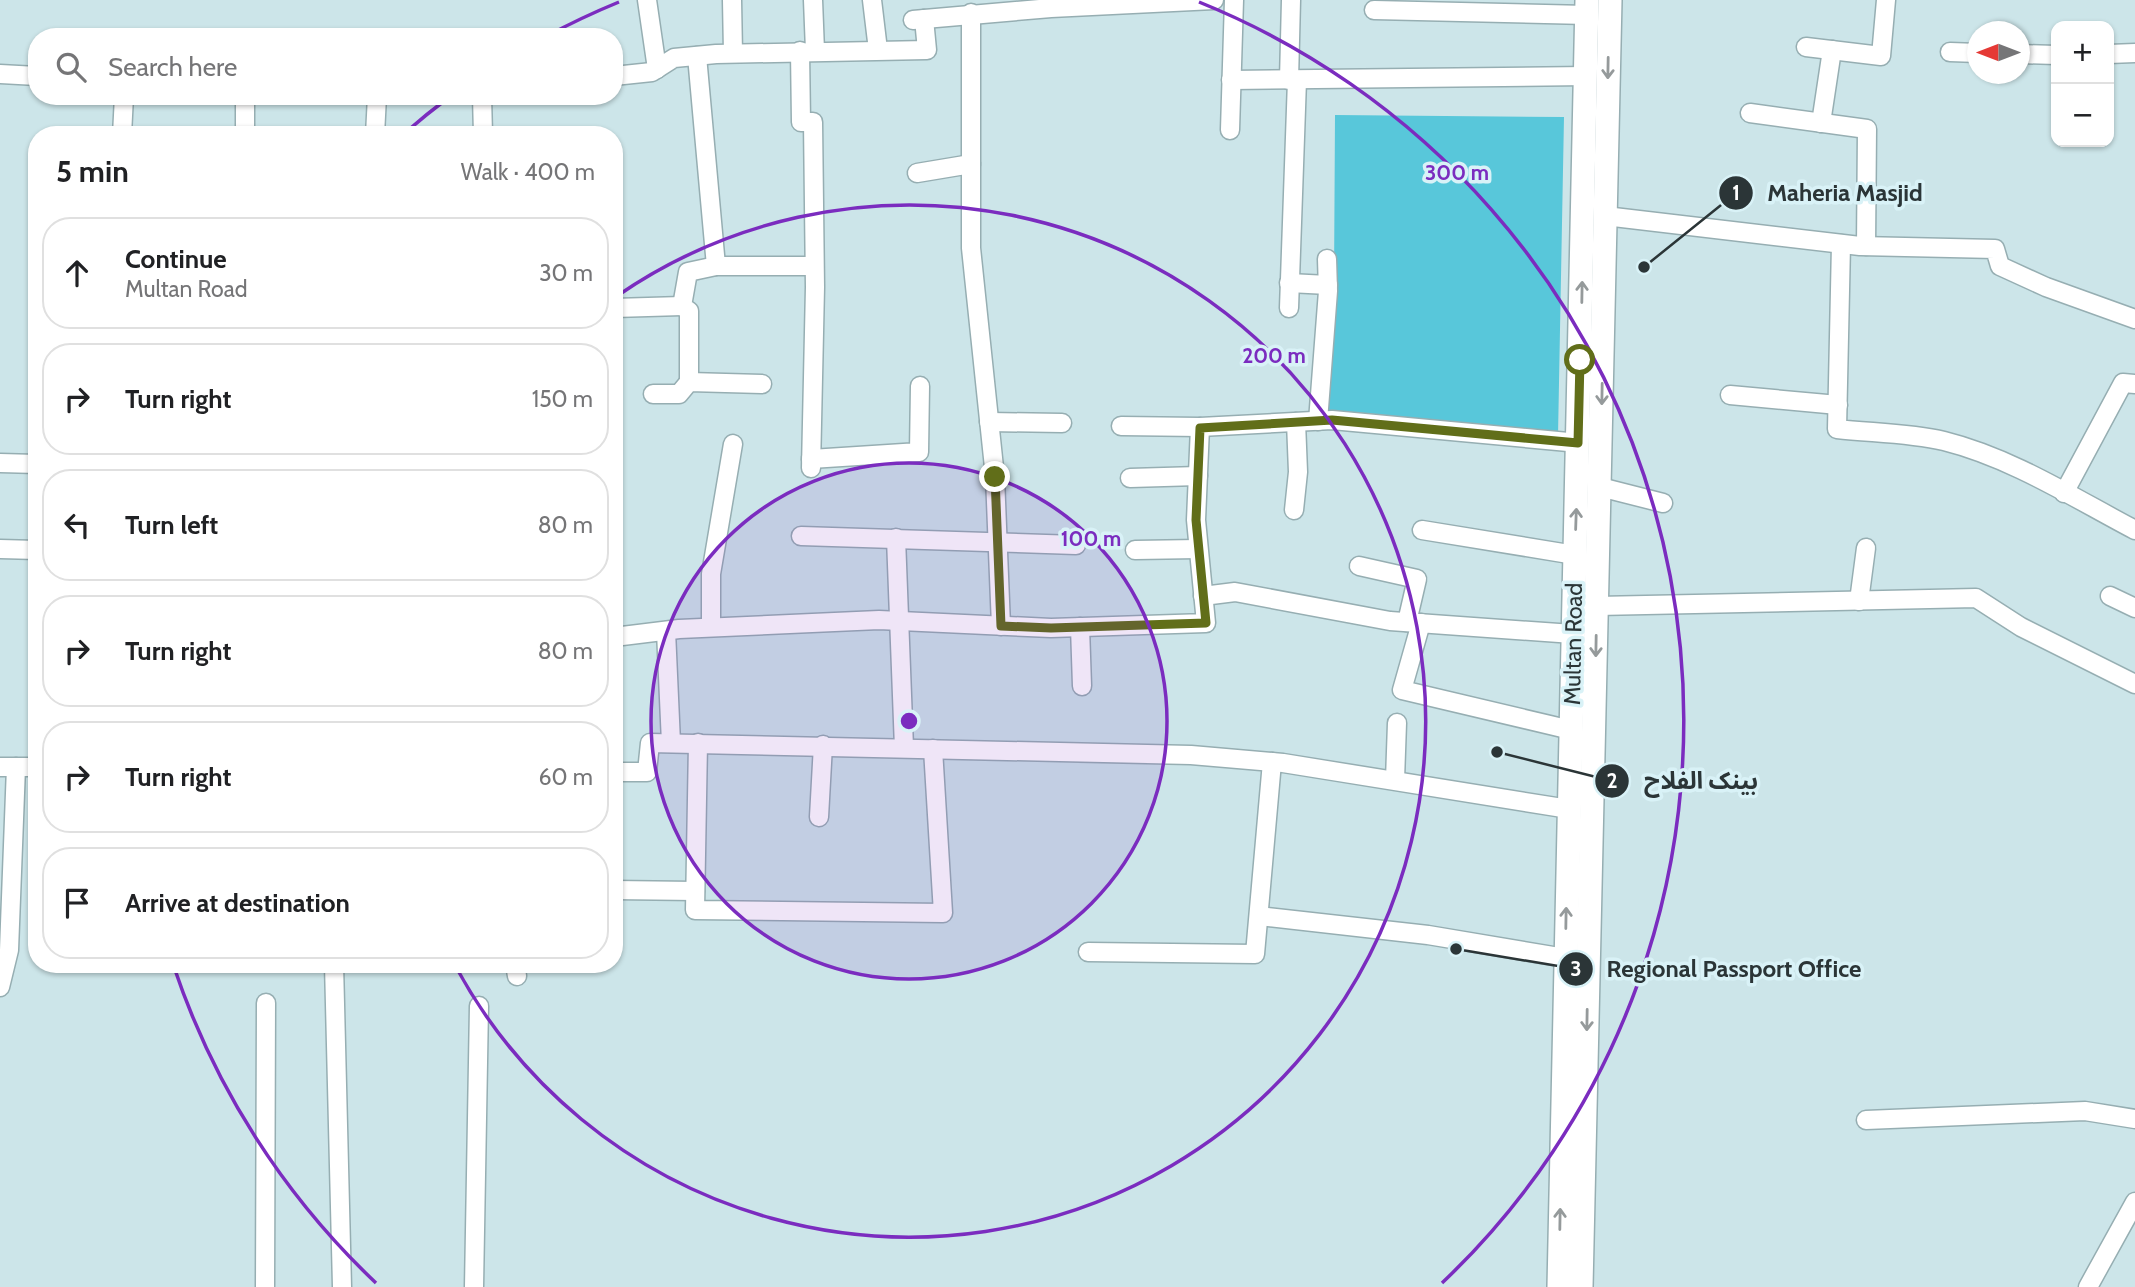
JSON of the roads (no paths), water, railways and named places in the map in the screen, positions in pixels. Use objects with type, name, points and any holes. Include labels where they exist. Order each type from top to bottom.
[{"type":"main road","name":"Multan Road","points":[[1581,1287],[1610,0]]},
{"type":"main road","name":"Multan Road","points":[[1559,1287],[1587,7]]},
{"type":"street","points":[[647,0],[657,69]]},
{"type":"street","points":[[732,0],[733,53]]},
{"type":"street","points":[[813,0],[801,122],[813,122],[811,463],[919,452],[920,386]]},
{"type":"street","points":[[872,0],[877,50]]},
{"type":"street","points":[[623,75],[652,72],[674,58],[733,53],[927,50],[918,20],[971,13],[999,6],[1214,0]]},
{"type":"street","points":[[1230,130],[1234,0]]},
{"type":"street","points":[[1289,308],[1293,80],[1291,0]]},
{"type":"street","points":[[1806,47],[1881,57],[1886,0]]},
{"type":"street","points":[[1374,10],[1587,7]]},
{"type":"street","points":[[971,13],[971,248],[989,422],[1001,626]]},
{"type":"street","points":[[1821,123],[1832,50]]},
{"type":"street","points":[[1950,52],[1967,53]]},
{"type":"street","points":[[2114,54],[2135,53]]},
{"type":"street","points":[[2030,54],[2051,55]]},
{"type":"street","points":[[697,56],[716,266]]},
{"type":"street","points":[[0,74],[28,76]]},
{"type":"street","points":[[1231,80],[1587,76]]},
{"type":"street","points":[[122,126],[124,105]]},
{"type":"street","points":[[245,105],[245,126]]},
{"type":"street","points":[[375,126],[376,105]]},
{"type":"street","points":[[482,105],[483,126]]},
{"type":"street","points":[[1750,113],[1867,129],[1866,246]]},
{"type":"street","points":[[917,173],[971,163]]},
{"type":"street","points":[[1605,216],[1841,244],[1995,249],[2000,266],[2046,287],[2135,319]]},
{"type":"street","points":[[1841,244],[1837,429],[1896,432],[1945,441],[2003,461],[2135,530]]},
{"type":"street","points":[[1318,421],[1328,285],[1327,259]]},
{"type":"street","points":[[682,306],[688,272],[716,266],[814,266]]},
{"type":"street","points":[[1289,283],[1328,285]]},
{"type":"street","points":[[623,308],[682,306],[689,312],[689,382],[679,394],[653,394]]},
{"type":"street","points":[[689,382],[762,384]]},
{"type":"street","points":[[2064,493],[2123,383],[2135,384]]},
{"type":"street","points":[[1730,395],[1838,405]]},
{"type":"street","points":[[1121,426],[1200,428],[1318,421],[1390,424],[1578,443]]},
{"type":"street","points":[[989,422],[1062,424]]},
{"type":"street","points":[[1294,510],[1298,472],[1296,422]]},
{"type":"street","points":[[623,636],[711,627],[898,621],[1080,627],[1206,623],[1198,549],[1200,428]]},
{"type":"street","points":[[711,627],[712,574],[733,444]]},
{"type":"street","points":[[0,463],[28,464]]},
{"type":"street","points":[[1130,478],[1198,477]]},
{"type":"street","points":[[1600,487],[1663,503]]},
{"type":"street","points":[[1422,530],[1575,555]]},
{"type":"street","points":[[800,536],[1076,545]]},
{"type":"street","points":[[895,538],[904,748]]},
{"type":"street","points":[[1858,601],[1866,548]]},
{"type":"street","points":[[0,549],[28,550]]},
{"type":"street","points":[[1135,550],[1198,549]]},
{"type":"street","points":[[1359,566],[1417,579],[1414,622],[1402,690],[1571,730]]},
{"type":"street","points":[[1203,596],[1235,592],[1414,622],[1573,634]]},
{"type":"street","points":[[2110,596],[2135,608]]},
{"type":"street","points":[[1597,607],[1976,598],[2021,627],[2135,684]]},
{"type":"street","points":[[1080,627],[1082,686]]},
{"type":"street","points":[[666,631],[671,743]]},
{"type":"street","points":[[1395,779],[1397,723]]},
{"type":"street","points":[[623,772],[647,772],[650,743],[1191,755],[1272,762],[1395,779],[1569,809]]},
{"type":"street","points":[[698,743],[695,910],[943,913],[933,749]]},
{"type":"street","points":[[819,817],[823,745]]},
{"type":"street","points":[[1088,952],[1255,954],[1272,762]]},
{"type":"street","points":[[0,987],[9,950],[8,767],[28,767]]},
{"type":"street","points":[[623,890],[695,891]]},
{"type":"street","points":[[1259,916],[1428,935],[1565,958]]},
{"type":"street","points":[[334,973],[342,1287]]},
{"type":"street","points":[[265,1287],[266,1003]]},
{"type":"street","points":[[474,1287],[479,1006]]},
{"type":"street","points":[[1866,1120],[2085,1111],[2135,1119]]},
{"type":"street","points":[[2088,1287],[2132,1214]]},
{"type":"place","name":"Maheria Masjid","points":[[1644,267]]},
{"type":"place","name":"بینک الفلاح","points":[[1497,752]]},
{"type":"place","name":"Regional Passport Office","points":[[1456,949]]}]
